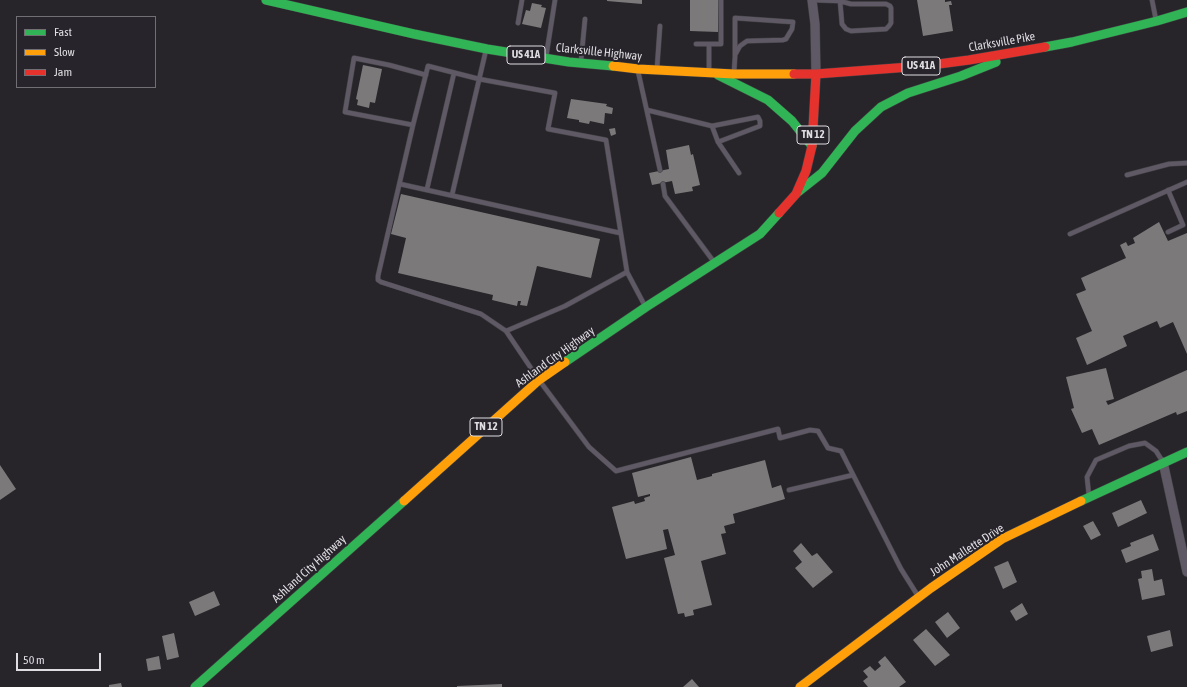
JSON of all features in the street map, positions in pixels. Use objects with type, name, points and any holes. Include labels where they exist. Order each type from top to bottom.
[{"type":"main road","name":"Clarksville Highway","points":[[266,0],[284,2],[414,34],[486,49],[581,63],[638,69],[712,73],[816,74]]},
{"type":"main road","name":"Clarksville Pike","points":[[816,74],[923,66],[1026,51],[1072,42],[1187,12]]},
{"type":"main road","points":[[796,194],[822,174],[855,131],[881,107],[908,93],[961,76],[1026,51]]},
{"type":"main road","points":[[712,73],[768,100],[792,121],[812,146]]},
{"type":"main road","name":"Ashland City Highway","points":[[195,687],[539,380],[646,307],[760,234],[796,194],[806,171],[812,146],[816,74]]},
{"type":"main road","name":"John Mallette Drive","points":[[800,687],[919,598],[1002,539],[1187,452]]},
{"type":"street","points":[[812,0],[815,24],[816,74]]},
{"type":"street","points":[[1163,462],[1187,572]]},
{"type":"lane","points":[[518,23],[522,0]]},
{"type":"lane","points":[[546,58],[555,0]]},
{"type":"lane","points":[[696,44],[721,44],[721,0]]},
{"type":"lane","points":[[812,0],[840,1],[851,4],[886,4],[890,6],[891,23],[886,29],[850,31],[842,24],[840,1]]},
{"type":"lane","points":[[1152,0],[1157,21]]},
{"type":"lane","points":[[734,74],[735,18],[793,22],[792,29],[786,39],[747,41],[743,43],[735,56]]},
{"type":"lane","points":[[581,63],[585,19]]},
{"type":"lane","points":[[657,70],[660,26]]},
{"type":"lane","points":[[709,44],[712,73]]},
{"type":"lane","points":[[452,195],[486,49]]},
{"type":"lane","points":[[413,125],[345,112],[354,58],[389,65],[426,75]]},
{"type":"lane","points":[[646,307],[627,272],[606,140],[548,129],[555,93],[479,79],[428,66],[378,280],[481,314],[506,331],[539,380],[589,447],[616,471],[778,428],[780,438],[810,430],[818,431],[828,448],[840,451],[901,569],[919,598]]},
{"type":"lane","points":[[638,69],[660,170]]},
{"type":"lane","points":[[427,189],[454,73]]},
{"type":"lane","points":[[647,110],[712,126],[758,117],[760,126],[718,142]]},
{"type":"lane","points":[[712,126],[718,142],[739,173]]},
{"type":"lane","points":[[1127,175],[1169,164],[1187,163]]},
{"type":"lane","points":[[1070,234],[1187,182]]},
{"type":"lane","points":[[400,184],[620,233]]},
{"type":"lane","points":[[662,184],[665,196],[715,264]]},
{"type":"lane","points":[[1168,190],[1183,226],[1168,232]]},
{"type":"lane","points":[[506,331],[565,306],[627,272]]},
{"type":"lane","points":[[1089,497],[1087,477],[1096,460],[1129,446],[1145,443],[1156,451],[1163,462]]},
{"type":"lane","points":[[789,490],[853,475]]},
{"type":"building","points":[[642,0],[642,4],[607,1]]},
{"type":"building","points":[[690,0],[719,0],[718,32],[690,31]]},
{"type":"building","points":[[917,0],[951,1],[952,5],[949,5],[953,31],[923,36]]},
{"type":"building","points":[[532,3],[542,5],[541,7],[546,8],[541,28],[522,24],[526,10],[530,11]]},
{"type":"building","points":[[363,65],[382,69],[375,103],[370,102],[369,108],[357,105],[358,100],[356,99]]},
{"type":"building","points":[[571,99],[607,104],[606,106],[613,108],[612,114],[605,113],[604,124],[590,121],[589,124],[579,122],[579,120],[567,118]]},
{"type":"building","points":[[615,128],[616,134],[611,136],[609,129]]},
{"type":"building","points":[[689,145],[691,155],[693,154],[700,185],[692,187],[693,191],[675,194],[672,181],[652,185],[649,173],[669,169],[666,150]]},
{"type":"building","points":[[401,194],[600,239],[591,278],[537,266],[527,306],[520,305],[521,301],[518,301],[517,306],[492,300],[493,295],[398,273],[406,238],[391,234]]},
{"type":"building","points":[[1159,222],[1168,241],[1187,233],[1187,354],[1173,322],[1160,328],[1157,321],[1123,336],[1127,346],[1087,365],[1076,338],[1092,331],[1076,294],[1086,290],[1081,278],[1126,258],[1120,245],[1126,242],[1128,246],[1135,243],[1133,238]]},
{"type":"building","points":[[1106,368],[1114,399],[1106,401],[1108,405],[1187,370],[1187,411],[1177,415],[1176,412],[1099,445],[1092,429],[1082,433],[1071,409],[1074,408],[1066,377]]},
{"type":"building","points":[[691,457],[697,480],[712,476],[712,474],[765,460],[772,488],[781,485],[785,499],[733,514],[735,523],[724,526],[726,533],[721,534],[726,554],[701,561],[712,605],[693,610],[694,615],[685,617],[684,613],[678,614],[664,558],[675,555],[668,529],[663,530],[667,549],[626,559],[612,507],[634,501],[635,504],[645,501],[644,498],[650,496],[650,494],[638,497],[632,473]]},
{"type":"building","points":[[0,465],[16,489],[0,500]]},
{"type":"building","points":[[1141,500],[1147,513],[1118,527],[1112,513]]},
{"type":"building","points":[[1093,521],[1101,535],[1091,540],[1083,526]]},
{"type":"building","points":[[1153,534],[1159,550],[1126,563],[1121,550],[1131,546],[1130,543]]},
{"type":"building","points":[[801,543],[812,556],[817,553],[833,572],[813,588],[795,568],[802,562],[793,551]]},
{"type":"building","points":[[1008,561],[1017,582],[1003,589],[994,567]]},
{"type":"building","points":[[1152,569],[1154,581],[1162,579],[1165,595],[1142,600],[1138,579],[1142,578],[1141,571]]},
{"type":"building","points":[[214,591],[220,605],[195,616],[189,602]]},
{"type":"building","points":[[1022,603],[1028,614],[1016,621],[1010,611]]},
{"type":"building","points":[[948,612],[960,628],[947,638],[935,622]]},
{"type":"building","points":[[926,629],[950,655],[935,666],[913,640]]},
{"type":"building","points":[[1170,630],[1173,646],[1151,652],[1147,636]]},
{"type":"building","points":[[174,633],[179,657],[167,660],[162,636]]},
{"type":"building","points":[[159,656],[161,669],[148,671],[146,659]]},
{"type":"building","points":[[885,656],[906,682],[899,687],[868,687],[863,681],[868,677],[863,671],[870,666],[875,671],[881,666],[878,662]]},
{"type":"building","points":[[692,679],[699,687],[683,687]]},
{"type":"building","points":[[121,683],[122,687],[109,687],[109,685]]},
{"type":"building","points":[[502,684],[502,687],[457,687],[457,686]]},
{"type":"traffic: fast","points":[[266,0],[487,49],[569,62],[613,66]]},
{"type":"traffic: fast","points":[[1045,47],[1072,42],[1187,12]]},
{"type":"traffic: fast","points":[[798,192],[822,173],[855,131],[881,107],[908,93],[961,76],[996,62]]},
{"type":"traffic: fast","points":[[718,75],[768,100],[792,121],[812,146]]},
{"type":"traffic: fast","points":[[565,362],[646,307],[760,234],[779,213]]},
{"type":"traffic: fast","points":[[1081,501],[1187,452]]},
{"type":"traffic: fast","points":[[195,687],[404,501]]},
{"type":"traffic: slow","points":[[613,66],[638,69],[734,74],[794,74]]},
{"type":"traffic: slow","points":[[404,501],[539,380],[565,362]]},
{"type":"traffic: slow","points":[[800,687],[931,588],[1002,539],[1081,501]]},
{"type":"traffic: jam","points":[[794,74],[816,74],[923,66],[1045,47]]},
{"type":"traffic: jam","points":[[779,213],[796,194],[806,171],[812,146],[816,74]]}]
